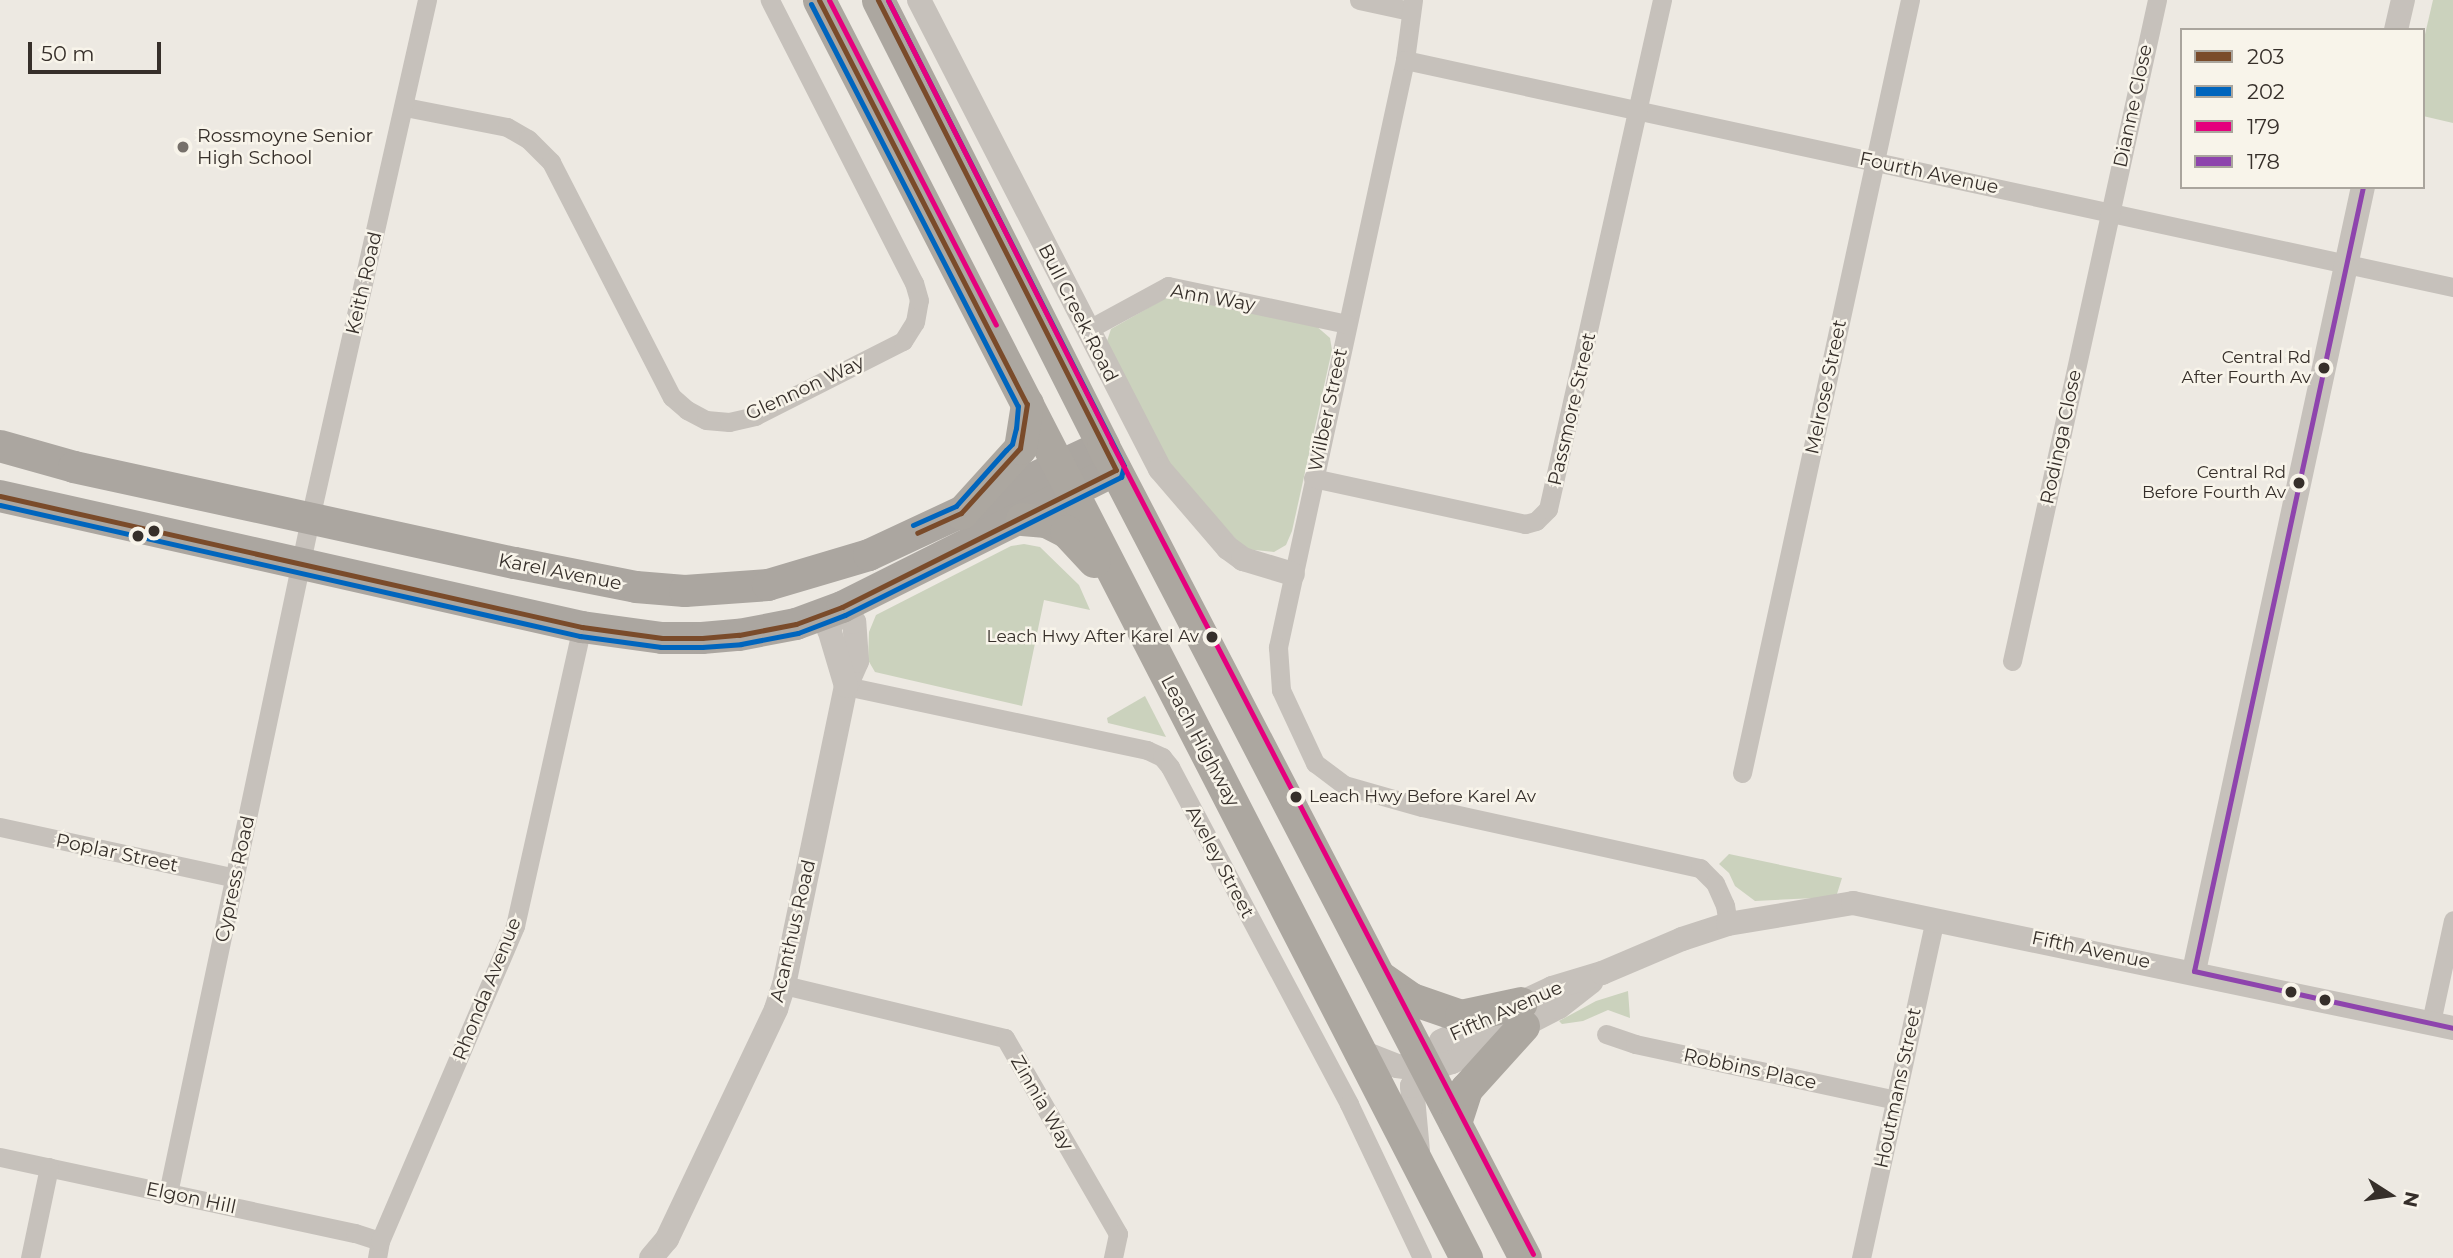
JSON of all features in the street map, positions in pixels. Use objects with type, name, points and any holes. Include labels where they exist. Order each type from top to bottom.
[{"type":"highway","name":"Leach Highway","points":[[819,0],[1066,479],[1119,589],[1466,1258]]},
{"type":"highway","points":[[878,0],[1109,458],[1525,1258]]},
{"type":"highway","points":[[961,513],[1020,448],[1027,404]]},
{"type":"highway","points":[[1022,519],[1046,521],[1066,531],[1119,589]]},
{"type":"highway","points":[[1378,976],[1412,999],[1461,1016],[1522,1014]]},
{"type":"highway","points":[[1455,1123],[1466,1089],[1522,1014]]},
{"type":"main road","name":"Karel Avenue","points":[[0,446],[74,467],[310,518],[636,587],[685,591],[736,589],[792,579],[869,555],[961,513],[1066,479],[1109,458]]},
{"type":"main road","name":"Karel Avenue","points":[[0,496],[582,627],[662,638],[702,638],[739,635],[796,624],[842,607],[1022,519],[1066,479]]},
{"type":"main road","points":[[792,579],[827,591],[842,607],[854,577],[869,555]]},
{"type":"street","name":"Keith Road","points":[[300,565],[427,0]]},
{"type":"street","name":"Glennon Way","points":[[405,107],[508,127],[528,139],[551,162],[672,397],[687,410],[706,420],[729,422],[755,416],[903,341],[915,322],[919,300],[914,283],[770,0]]},
{"type":"street","name":"Bull Creek Road","points":[[919,0],[1129,412],[1168,478],[1228,548],[1243,559],[1293,574]]},
{"type":"street","points":[[1359,0],[1411,5]]},
{"type":"street","name":"Passmore Street","points":[[1313,478],[1525,524],[1536,521],[1548,509],[1662,0]]},
{"type":"street","name":"Melrose Street","points":[[1742,773],[1910,0]]},
{"type":"street","name":"Dianne Close","points":[[2110,212],[2157,0]]},
{"type":"street","points":[[2396,28],[2403,0]]},
{"type":"street","name":"Wilber Street","points":[[1411,5],[1405,60],[1278,647],[1281,690],[1315,762],[1331,777],[1359,791],[1699,868],[1714,883],[1725,905],[1728,923]]},
{"type":"street","name":"Fourth Avenue","points":[[1405,60],[2453,287]]},
{"type":"street","points":[[2194,971],[2363,189]]},
{"type":"street","name":"Rodinga Close","points":[[2011,662],[2110,212]]},
{"type":"street","name":"Ann Way","points":[[1087,330],[1168,286],[1347,324]]},
{"type":"street","name":"Cypress Road","points":[[168,1193],[300,565]]},
{"type":"street","name":"Acanthus Road","points":[[662,1252],[776,1009],[784,985],[846,686],[829,629],[842,607]]},
{"type":"street","name":"Rhonda Avenue","points":[[379,1250],[515,926],[582,627]]},
{"type":"street","name":"Aveley Street","points":[[846,686],[1147,750],[1162,757],[1170,767],[1349,1104],[1422,1258]]},
{"type":"street","name":"Poplar Street","points":[[0,827],[235,878]]},
{"type":"street","name":"Fifth Avenue","points":[[1359,1051],[1397,1066],[1427,1070],[1452,1062],[1522,1014],[1559,1007],[1602,972],[1682,939],[1728,923],[1853,903],[2194,971],[2442,1025]]},
{"type":"street","name":"Houtmans Street","points":[[1861,1258],[1935,918]]},
{"type":"street","points":[[2442,1025],[2453,920]]},
{"type":"street","name":"Zinnia Way","points":[[784,985],[1005,1038],[1118,1234],[1113,1258]]},
{"type":"street","name":"Robbins Place","points":[[1606,1034],[1635,1044],[1896,1100]]},
{"type":"street","points":[[1419,1166],[1412,1086],[1427,1070]]},
{"type":"street","name":"Elgon Hill","points":[[0,1157],[168,1193],[379,1250]]},
{"type":"street","points":[[30,1258],[49,1167]]},
{"type":"green space","points":[[2433,0],[2453,0],[2453,123],[2425,116],[2425,34]]},
{"type":"green space","points":[[1171,295],[1315,325],[1330,338],[1332,350],[1292,531],[1286,545],[1274,552],[1245,549],[1166,463],[1107,341],[1111,329]]},
{"type":"green space","points":[[1024,544],[1040,547],[1079,585],[1090,610],[1044,600],[1022,706],[875,672],[868,660],[869,632],[876,615],[1011,546]]},
{"type":"green space","points":[[1145,696],[1166,737],[1108,723],[1107,718]]},
{"type":"green space","points":[[1729,854],[1842,878],[1836,897],[1755,901],[1735,886],[1729,873],[1719,864]]},
{"type":"green space","points":[[1628,991],[1630,1018],[1608,1010],[1583,1021],[1562,1024],[1559,1021],[1596,1001]]},
{"type":"transit line","name":"203","points":[[819,0],[1027,404],[1020,448],[961,513],[917,533]]},
{"type":"transit line","name":"179","points":[[829,0],[996,325]]},
{"type":"transit line","name":"203","points":[[0,496],[582,627],[662,638],[702,638],[739,635],[796,624],[842,607],[1116,470],[878,0]]},
{"type":"transit line","name":"202","points":[[0,505],[580,636],[661,647],[702,647],[741,644],[798,633],[845,615],[1121,477],[1124,466],[888,0]]},
{"type":"transit line","name":"179","points":[[888,0],[1111,442],[1533,1254]]},
{"type":"transit line","name":"202","points":[[811,4],[1018,406],[1012,444],[956,506],[913,525]]},
{"type":"transit line","name":"178","points":[[2194,971],[2363,189]]},
{"type":"transit line","name":"178","points":[[2194,971],[2453,1028]]},
{"type":"place","name":"Rossmoyne Senior High School","points":[[183,147]]},
{"type":"place","name":"Central Rd After Fourth Av","points":[[2324,368]]},
{"type":"place","name":"Central Rd Before Fourth Av","points":[[2299,483]]},
{"type":"place","name":"Leach Hwy After Karel Av","points":[[1212,637]]},
{"type":"place","name":"Leach Hwy Before Karel Av","points":[[1296,797]]}]
